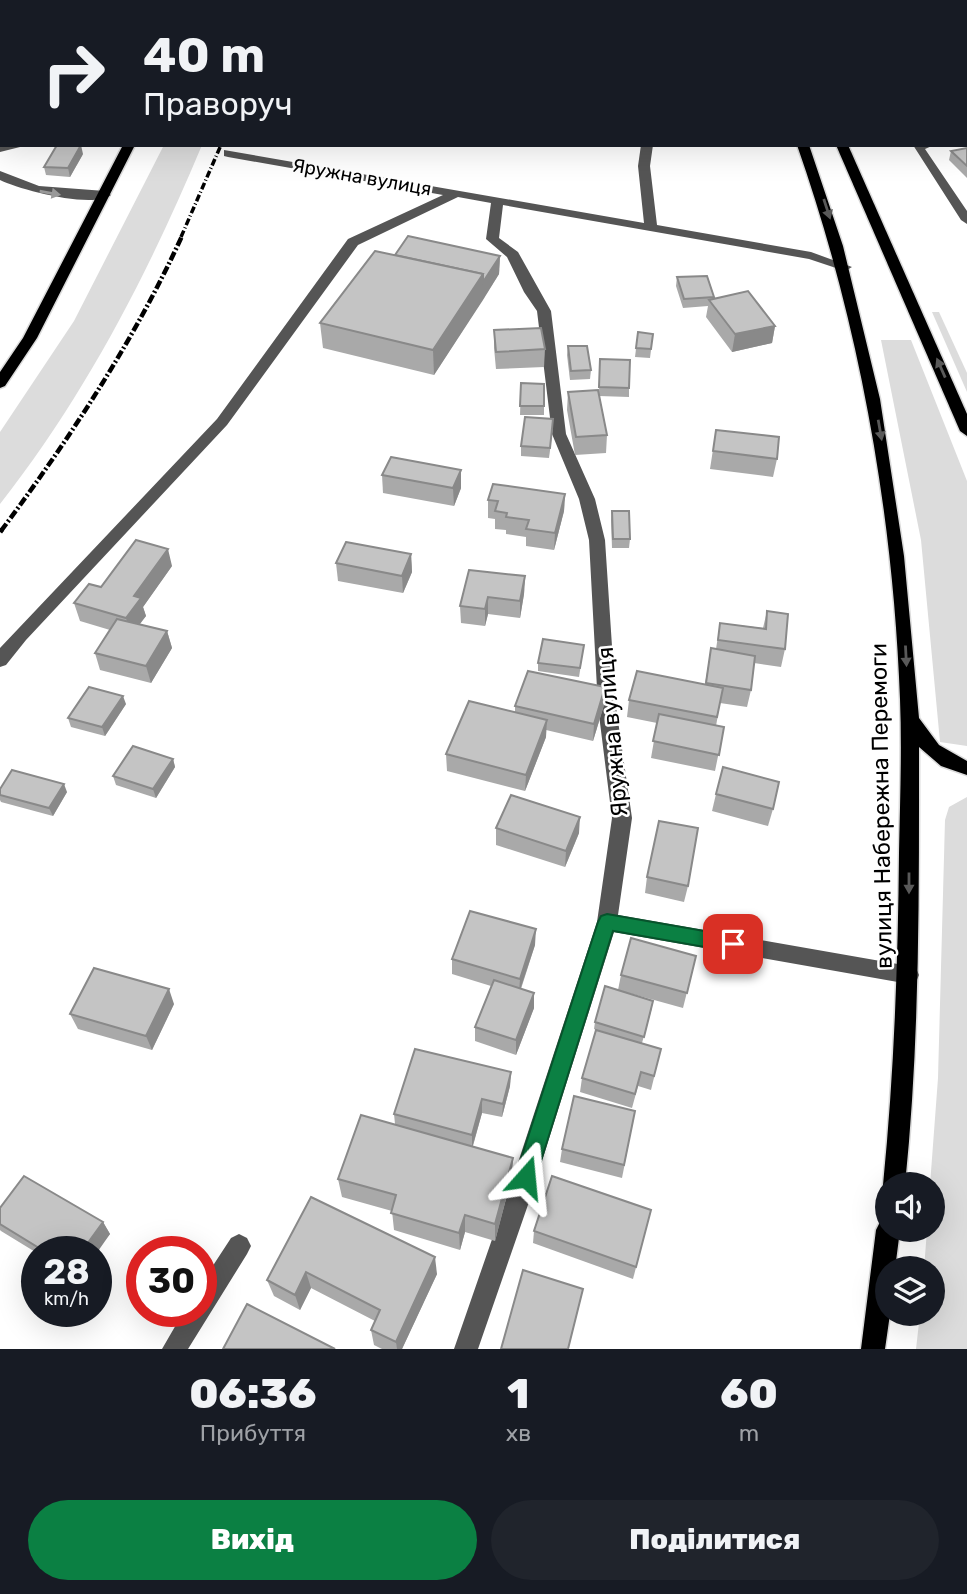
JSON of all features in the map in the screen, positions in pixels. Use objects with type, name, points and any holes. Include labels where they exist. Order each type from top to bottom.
[{"type":"main road","points":[[0,383],[30,338],[128,147]]},
{"type":"main road","name":"вулиця Набережна Перемоги","points":[[804,147],[845,267],[872,381],[886,461],[905,632],[910,718],[909,975],[895,1172]]},
{"type":"main road","points":[[843,147],[967,431]]},
{"type":"main road","points":[[910,718],[920,737],[935,754],[967,768]]},
{"type":"main road","points":[[873,1349],[886,1242]]},
{"type":"street","points":[[647,147],[644,166],[651,228]]},
{"type":"street","points":[[918,147],[967,219]]},
{"type":"street","name":"Яружна вулиця","points":[[228,153],[811,256],[845,267]]},
{"type":"street","points":[[0,175],[22,187],[66,195],[105,195]]},
{"type":"street","name":"Яружна вулиця","points":[[0,660],[20,635],[222,422],[352,242],[455,194]]},
{"type":"street","name":"Яружна вулиця","points":[[466,1349],[530,1162],[607,922],[622,818],[607,707],[597,540],[587,499],[559,435],[544,311],[531,292],[513,255],[492,239],[497,202]]},
{"type":"street","points":[[607,922],[909,975]]},
{"type":"street","points":[[217,1281],[239,1246]]},
{"type":"street","points":[[174,1349],[188,1327]]},
{"type":"shaded area","points":[[163,147],[201,147],[160,239],[113,332],[60,420],[0,504],[0,432],[74,321]]},
{"type":"shaded area","points":[[932,312],[939,312],[967,373],[967,392]]},
{"type":"shaded area","points":[[881,340],[911,340],[967,481],[967,746],[940,742],[921,540]]},
{"type":"shaded area","points":[[967,797],[967,1349],[916,1349],[919,1326],[945,1326],[945,1256],[925,1256],[926,1242],[945,1242],[945,1172],[931,1172],[938,1078],[945,820],[949,807]]},
{"type":"building","points":[[56,147],[80,147],[68,168],[44,167]]},
{"type":"building","points":[[967,148],[967,166],[951,151]]},
{"type":"building","points":[[408,236],[500,256],[483,282],[483,274],[395,255]]},
{"type":"building","points":[[375,251],[483,274],[433,350],[320,323]]},
{"type":"building","points":[[707,276],[714,297],[684,299],[677,277]]},
{"type":"building","points":[[748,291],[775,326],[735,334],[709,300]]},
{"type":"building","points":[[541,328],[545,349],[496,352],[494,330]]},
{"type":"building","points":[[638,332],[653,334],[651,349],[636,348]]},
{"type":"building","points":[[568,346],[587,346],[591,370],[571,371]]},
{"type":"building","points":[[600,359],[630,360],[629,388],[599,387]]},
{"type":"building","points":[[521,383],[544,384],[544,406],[520,406]]},
{"type":"building","points":[[598,390],[607,435],[576,437],[568,392]]},
{"type":"building","points":[[525,417],[553,419],[550,448],[521,446]]},
{"type":"building","points":[[716,430],[779,437],[777,459],[713,451]]},
{"type":"building","points":[[391,457],[461,470],[453,488],[382,475]]},
{"type":"building","points":[[493,484],[565,494],[555,533],[526,529],[529,520],[506,517],[507,513],[495,511],[498,501],[488,500]]},
{"type":"building","points":[[612,511],[629,511],[630,539],[613,539]]},
{"type":"building","points":[[136,540],[168,549],[134,596],[141,598],[126,618],[74,603],[89,584],[101,587]]},
{"type":"building","points":[[346,542],[411,554],[402,576],[336,563]]},
{"type":"building","points":[[469,570],[525,576],[520,601],[488,597],[485,609],[460,606]]},
{"type":"building","points":[[767,611],[788,614],[785,649],[718,640],[720,623],[766,629]]},
{"type":"building","points":[[117,619],[167,631],[146,666],[95,653]]},
{"type":"building","points":[[543,639],[584,645],[580,668],[538,663]]},
{"type":"building","points":[[711,648],[755,656],[751,690],[706,683]]},
{"type":"building","points":[[528,671],[605,687],[594,724],[515,706]]},
{"type":"building","points":[[637,671],[723,688],[717,717],[629,700]]},
{"type":"building","points":[[89,687],[123,696],[102,727],[68,718]]},
{"type":"building","points":[[469,701],[547,720],[526,775],[446,754]]},
{"type":"building","points":[[659,714],[724,727],[719,755],[653,741]]},
{"type":"building","points":[[133,746],[173,759],[153,789],[113,776]]},
{"type":"building","points":[[723,767],[779,782],[773,809],[716,794]]},
{"type":"building","points":[[12,770],[64,784],[49,808],[0,795],[0,789]]},
{"type":"building","points":[[511,795],[580,817],[566,851],[496,828]]},
{"type":"building","points":[[659,821],[698,828],[688,886],[647,877]]},
{"type":"building","points":[[470,911],[536,929],[520,979],[452,959]]},
{"type":"building","points":[[631,938],[696,956],[687,993],[621,975]]},
{"type":"building","points":[[94,968],[169,989],[146,1036],[70,1014]]},
{"type":"building","points":[[494,980],[534,993],[516,1040],[475,1027]]},
{"type":"building","points":[[605,986],[653,1001],[644,1037],[595,1022]]},
{"type":"building","points":[[596,1030],[661,1049],[654,1076],[641,1072],[635,1094],[582,1078]]},
{"type":"building","points":[[415,1049],[511,1072],[503,1104],[482,1099],[472,1135],[394,1114]]},
{"type":"building","points":[[574,1096],[635,1111],[624,1165],[562,1149]]},
{"type":"building","points":[[361,1115],[513,1158],[495,1224],[465,1215],[459,1233],[391,1213],[396,1195],[338,1179]]},
{"type":"building","points":[[24,1176],[103,1222],[93,1236],[21,1237],[0,1224],[0,1208]]},
{"type":"building","points":[[552,1176],[651,1210],[636,1267],[534,1231]]},
{"type":"building","points":[[311,1197],[435,1257],[396,1342],[371,1330],[380,1310],[306,1272],[295,1295],[267,1280]]},
{"type":"building","points":[[523,1270],[583,1289],[568,1349],[501,1349]]},
{"type":"building","points":[[247,1304],[335,1349],[223,1349]]},
{"type":"railway","points":[[181,237],[220,147]]},
{"type":"railway","points":[[1,531],[52,460],[122,351],[182,236]]},
{"type":"route","points":[[526,1177],[607,922],[733,944]]}]
